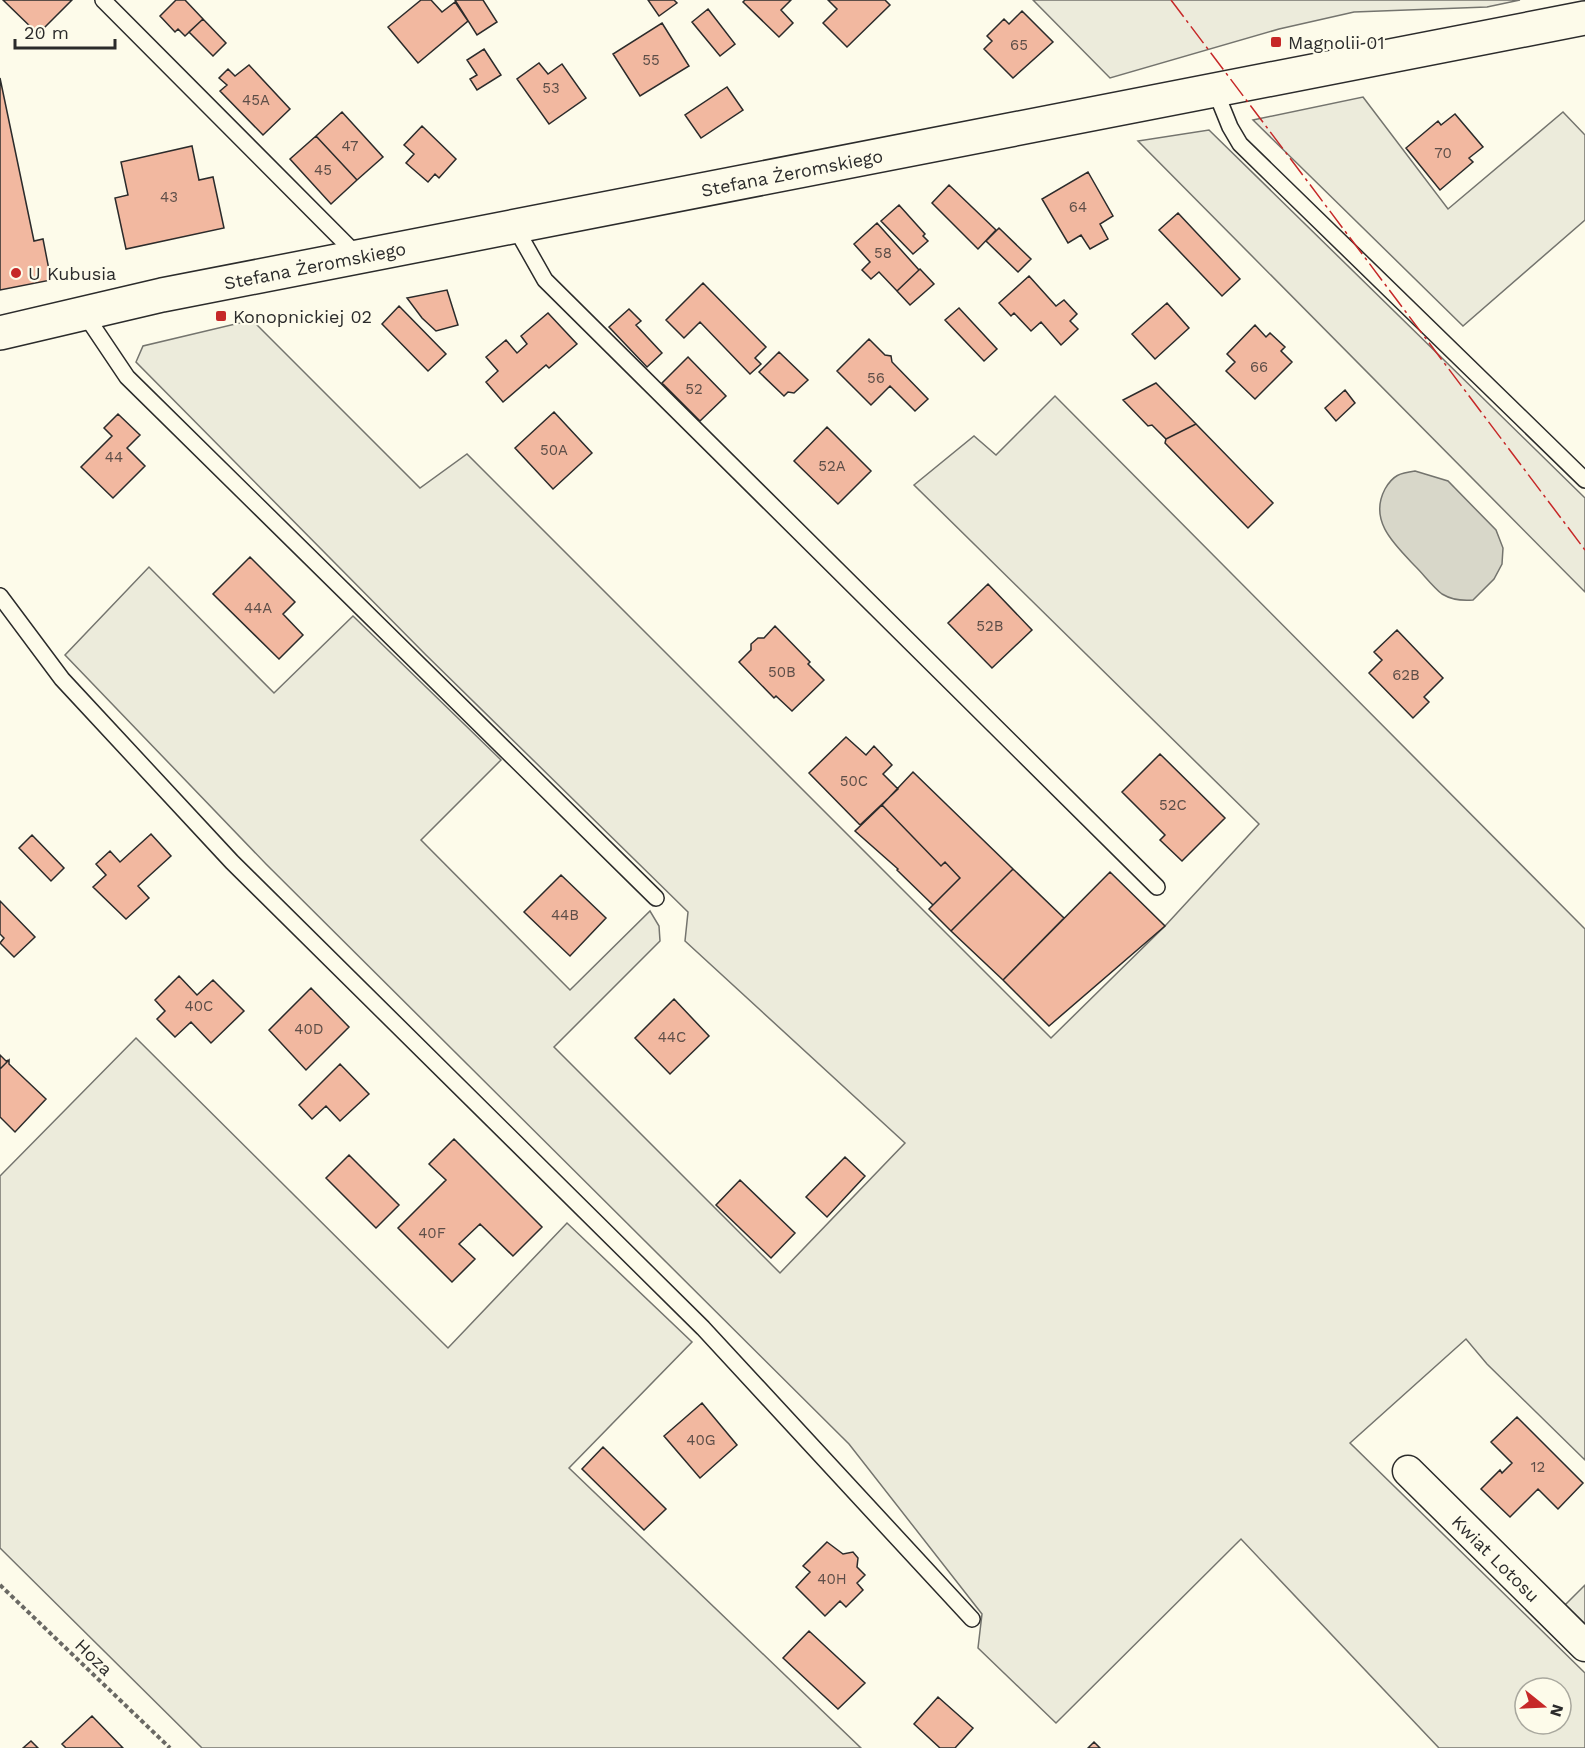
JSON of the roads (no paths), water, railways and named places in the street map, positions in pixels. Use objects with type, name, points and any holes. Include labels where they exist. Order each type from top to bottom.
[{"type":"street","name":"Stefana Żeromskiego","points":[[0,333],[84,313],[359,257],[1585,18]]},
{"type":"street","name":"Kwiat Lotosu","points":[[1408,1471],[1585,1646]]},
{"type":"lane","points":[[103,0],[359,257]]},
{"type":"lane","points":[[1215,90],[1230,127],[1240,144],[1585,480]]},
{"type":"lane","points":[[515,226],[545,280],[1157,887]]},
{"type":"lane","points":[[84,313],[126,376],[656,898]]},
{"type":"lane","points":[[0,596],[62,679],[232,862],[703,1328],[972,1619]]},
{"type":"place","name":"Magnolii 01","points":[[1276,42]]},
{"type":"place","name":"U Kubusia","points":[[16,273]]},
{"type":"place","name":"Konopnickiej 02","points":[[221,316]]}]
